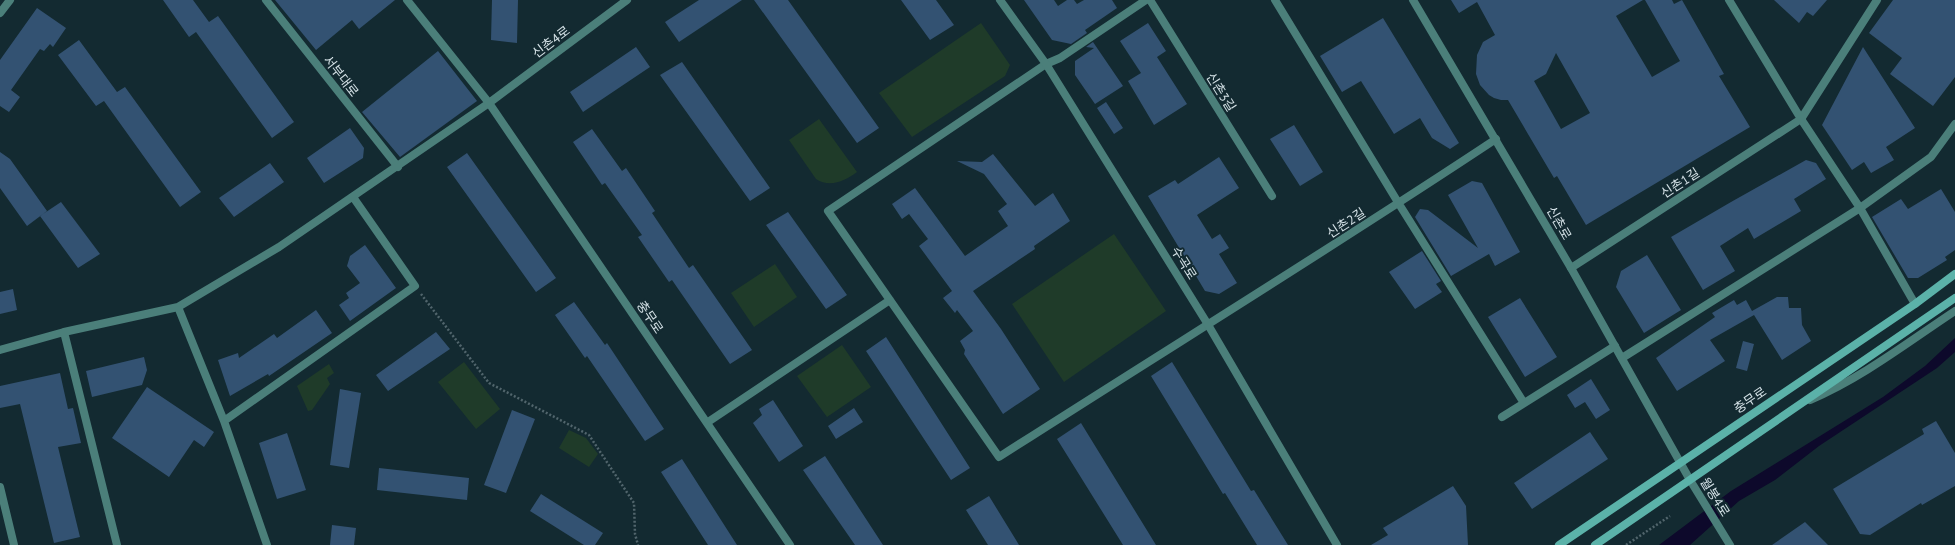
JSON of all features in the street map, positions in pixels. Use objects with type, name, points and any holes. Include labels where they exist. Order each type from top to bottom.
[{"type":"main road","name":"충무로","points":[[1559,545],[1915,304],[1955,274]]},
{"type":"main road","points":[[1596,545],[1955,298]]},
{"type":"street","points":[[0,14],[10,0]]},
{"type":"street","name":"서부대로","points":[[266,0],[398,167]]},
{"type":"street","points":[[407,0],[490,104]]},
{"type":"street","name":"신촌4로","points":[[0,350],[64,332],[178,307],[279,247],[398,167],[490,104],[627,0]]},
{"type":"street","name":"수곡로","points":[[1000,0],[1046,64],[1207,323],[1337,545]]},
{"type":"street","points":[[708,422],[890,300],[828,211],[1046,64],[1060,58],[1146,0]]},
{"type":"street","name":"신촌3길","points":[[1150,0],[1272,196]]},
{"type":"street","points":[[1274,0],[1399,204],[1524,403]]},
{"type":"street","name":"신촌로","points":[[1413,0],[1571,268],[1681,461]]},
{"type":"street","points":[[1729,0],[1801,119],[1860,208],[1915,304]]},
{"type":"street","name":"신촌1길","points":[[1571,268],[1801,119],[1877,0]]},
{"type":"street","name":"충무로","points":[[490,104],[708,422],[790,545]]},
{"type":"street","points":[[1622,358],[1860,208],[1931,157],[1955,124]]},
{"type":"street","name":"신촌2길","points":[[890,300],[999,457],[1207,323],[1399,204],[1496,140]]},
{"type":"street","points":[[224,421],[415,286],[353,197]]},
{"type":"street","points":[[178,307],[224,421],[267,545]]},
{"type":"street","points":[[1804,402],[1831,391],[1955,311]]},
{"type":"street","points":[[64,332],[117,545]]},
{"type":"street","points":[[1502,417],[1615,346]]},
{"type":"street","name":"월봉4로","points":[[1681,461],[1690,480],[1730,545]]},
{"type":"street","points":[[0,487],[14,545]]},
{"type":"path","points":[[415,286],[489,383],[589,435],[634,503],[635,534],[638,545]]},
{"type":"path","points":[[1626,545],[1670,516]]},
{"type":"green space","points":[[981,23],[1010,65],[1005,76],[912,137],[879,93]]},
{"type":"green space","points":[[819,119],[857,172],[842,181],[827,183],[816,179],[789,140]]},
{"type":"green space","points":[[1114,234],[1166,311],[1064,382],[1012,304]]},
{"type":"green space","points":[[775,264],[797,297],[754,327],[731,293]]},
{"type":"green space","points":[[842,345],[871,387],[827,417],[797,376]]},
{"type":"green space","points":[[464,362],[500,409],[476,429],[438,382]]},
{"type":"green space","points":[[329,364],[334,373],[327,378],[330,384],[312,410],[308,411],[297,386]]},
{"type":"green space","points":[[569,430],[586,438],[598,454],[589,467],[559,448]]},
{"type":"shaded area","points":[[1955,338],[1955,352],[1937,368],[1819,446],[1775,480],[1739,501],[1690,545],[1659,545],[1731,491],[1883,397],[1925,366]]},
{"type":"building","points":[[163,0],[193,0],[209,22],[218,16],[294,122],[272,138],[196,32],[189,37]]},
{"type":"building","points":[[275,0],[395,0],[359,29],[352,20],[316,50]]},
{"type":"building","points":[[492,0],[518,0],[517,43],[491,40]]},
{"type":"building","points":[[699,0],[742,0],[679,42],[665,22]]},
{"type":"building","points":[[754,0],[788,0],[879,128],[857,143]]},
{"type":"building","points":[[901,0],[936,0],[954,25],[930,40]]},
{"type":"building","points":[[1024,0],[1054,0],[1058,6],[1067,0],[1074,0],[1077,4],[1084,0],[1112,0],[1117,8],[1085,30],[1087,33],[1071,44],[1052,40]]},
{"type":"building","points":[[1451,0],[1643,0],[1616,16],[1652,77],[1680,61],[1645,0],[1672,0],[1674,4],[1682,0],[1724,74],[1719,76],[1750,127],[1586,225],[1557,176],[1554,178],[1508,100],[1494,98],[1489,95],[1480,85],[1476,74],[1477,55],[1483,42],[1495,35],[1477,2],[1459,13]],"holes":[[[1556,53],[1590,113],[1561,129],[1534,81],[1546,74]]]},
{"type":"building","points":[[1774,0],[1827,0],[1813,16],[1807,12],[1799,23]]},
{"type":"building","points":[[1893,0],[1955,0],[1955,77],[1933,106],[1890,74],[1902,58],[1869,33]]},
{"type":"building","points":[[37,8],[66,28],[53,47],[50,44],[44,51],[40,49],[11,90],[20,97],[9,112],[0,106],[0,60]]},
{"type":"building","points":[[1383,18],[1459,143],[1450,149],[1432,138],[1420,118],[1394,134],[1361,81],[1342,92],[1320,56]]},
{"type":"building","points":[[1148,23],[1166,51],[1157,57],[1187,104],[1154,125],[1128,81],[1141,73],[1120,41]]},
{"type":"building","points":[[79,40],[117,92],[125,87],[201,192],[180,207],[104,101],[96,106],[58,55]]},
{"type":"building","points":[[1093,42],[1123,86],[1095,104],[1075,75],[1075,61],[1094,48],[1086,47]]},
{"type":"building","points":[[636,47],[650,67],[583,112],[570,92]]},
{"type":"building","points":[[1863,47],[1915,128],[1886,147],[1894,160],[1871,173],[1864,162],[1852,170],[1822,125]]},
{"type":"building","points":[[438,51],[477,101],[400,157],[362,112]]},
{"type":"building","points":[[682,62],[770,188],[750,201],[660,75]]},
{"type":"building","points":[[1106,102],[1123,128],[1114,134],[1097,108]]},
{"type":"building","points":[[1294,125],[1323,172],[1300,186],[1270,139]]},
{"type":"building","points":[[350,128],[364,148],[363,158],[324,183],[307,158]]},
{"type":"building","points":[[592,129],[622,171],[626,168],[655,211],[652,213],[689,268],[693,265],[752,350],[730,364],[672,280],[669,282],[638,237],[642,235],[605,183],[602,185],[573,142]]},
{"type":"building","points":[[0,152],[10,159],[47,211],[27,226],[0,188]]},
{"type":"building","points":[[467,153],[556,278],[536,292],[447,167]]},
{"type":"building","points":[[993,154],[1035,206],[1053,193],[1070,221],[1034,246],[1035,249],[973,291],[1001,329],[1040,389],[1003,414],[964,354],[965,350],[960,341],[973,331],[957,310],[955,313],[943,298],[952,291],[919,246],[928,239],[909,214],[902,219],[892,204],[915,188],[965,256],[1008,226],[998,211],[1007,204],[984,174],[957,161],[982,162]]},
{"type":"building","points":[[1219,157],[1239,188],[1197,215],[1212,239],[1220,234],[1229,248],[1219,254],[1237,283],[1219,294],[1205,291],[1148,196],[1175,180],[1178,184]]},
{"type":"building","points":[[1806,160],[1816,163],[1826,179],[1794,199],[1801,211],[1754,239],[1748,228],[1720,246],[1735,271],[1703,290],[1671,237]]},
{"type":"building","points":[[270,163],[284,182],[234,217],[219,198]]},
{"type":"building","points":[[1472,181],[1482,183],[1520,252],[1495,266],[1489,254],[1451,276],[1415,217],[1420,209],[1428,210],[1478,248],[1448,195]]},
{"type":"building","points":[[1941,189],[1955,212],[1955,250],[1945,257],[1947,260],[1918,278],[1908,278],[1872,217],[1901,199],[1908,209]]},
{"type":"building","points":[[61,202],[100,254],[78,268],[40,216]]},
{"type":"building","points":[[788,212],[847,295],[826,309],[766,225]]},
{"type":"building","points":[[365,245],[396,288],[350,321],[339,305],[349,298],[346,293],[360,283],[347,266],[350,256]]},
{"type":"building","points":[[1422,251],[1441,281],[1436,284],[1442,292],[1415,309],[1389,272]]},
{"type":"building","points":[[1647,255],[1681,310],[1644,333],[1616,287],[1621,271]]},
{"type":"building","points":[[13,289],[17,310],[0,314],[0,292]]},
{"type":"building","points":[[1777,297],[1788,297],[1789,308],[1801,308],[1802,325],[1811,341],[1782,360],[1754,315],[1710,340],[1725,361],[1677,391],[1656,358],[1715,317],[1712,313],[1734,300],[1737,305],[1746,300],[1752,311]]},
{"type":"building","points":[[1520,298],[1557,357],[1525,377],[1488,317]]},
{"type":"building","points":[[574,302],[605,345],[607,343],[664,429],[645,441],[587,356],[585,358],[555,315]]},
{"type":"building","points":[[316,310],[332,333],[269,376],[268,374],[230,396],[218,360],[238,353],[239,358],[274,334],[277,338]]},
{"type":"building","points":[[436,332],[450,349],[388,391],[376,375]]},
{"type":"building","points":[[886,337],[970,468],[951,480],[866,351]]},
{"type":"building","points":[[1743,341],[1754,344],[1747,371],[1736,368]]},
{"type":"building","points":[[144,357],[147,370],[142,385],[92,397],[86,371]]},
{"type":"building","points":[[1172,362],[1251,491],[1254,490],[1288,545],[1257,545],[1225,493],[1223,494],[1151,376]]},
{"type":"building","points":[[60,373],[68,409],[73,408],[81,443],[58,447],[80,537],[54,543],[20,404],[0,408],[0,386]]},
{"type":"building","points":[[1591,379],[1610,410],[1596,419],[1585,402],[1575,408],[1567,395]]},
{"type":"building","points":[[147,387],[214,432],[204,447],[194,440],[169,477],[112,438]]},
{"type":"building","points":[[340,389],[361,393],[349,468],[330,465]]},
{"type":"building","points":[[773,400],[803,446],[779,462],[753,423],[762,415],[759,409]]},
{"type":"building","points":[[854,408],[863,422],[836,439],[828,426]]},
{"type":"building","points":[[512,410],[535,419],[506,493],[484,485]]},
{"type":"building","points":[[1936,421],[1955,453],[1955,486],[1922,505],[1921,503],[1870,535],[1860,534],[1833,489],[1924,434],[1922,429]]},
{"type":"building","points":[[1081,423],[1156,545],[1123,545],[1057,439]]},
{"type":"building","points":[[1590,432],[1608,459],[1532,509],[1514,483]]},
{"type":"building","points":[[287,433],[306,490],[277,499],[259,443]]},
{"type":"building","points":[[825,456],[883,545],[855,545],[803,470]]},
{"type":"building","points":[[682,459],[737,545],[708,545],[661,472]]},
{"type":"building","points":[[379,468],[469,478],[467,500],[377,490]]},
{"type":"building","points":[[1453,486],[1466,506],[1468,545],[1371,545],[1388,535],[1383,528]]},
{"type":"building","points":[[541,494],[603,533],[595,545],[584,545],[530,511]]},
{"type":"building","points":[[989,496],[1019,545],[988,545],[966,510]]},
{"type":"building","points":[[1805,522],[1828,545],[1772,545]]},
{"type":"building","points":[[332,525],[356,528],[354,545],[330,545]]}]
